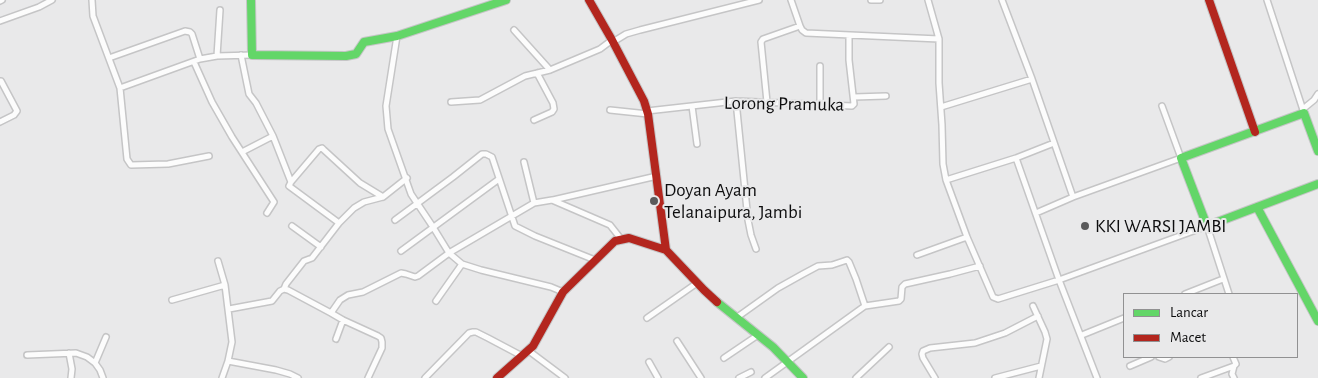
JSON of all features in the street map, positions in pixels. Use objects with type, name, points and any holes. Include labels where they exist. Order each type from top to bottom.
[{"type":"street","points":[[0,21],[39,7],[52,0]]},
{"type":"street","points":[[92,0],[93,16],[120,88],[127,159],[131,165],[168,164],[209,156]]},
{"type":"street","points":[[251,0],[252,54]]},
{"type":"street","points":[[120,88],[200,59],[217,56],[252,54],[352,55],[356,54],[364,42],[397,36],[506,0]]},
{"type":"street","points":[[589,0],[613,41],[644,101],[648,113],[666,250]]},
{"type":"street","points":[[451,102],[480,100],[525,76],[550,70],[600,49],[626,34],[738,3],[759,0]]},
{"type":"street","points":[[791,0],[802,30],[811,34],[938,39]]},
{"type":"street","points":[[871,0],[880,0]]},
{"type":"street","points":[[928,0],[938,39],[943,164],[946,180],[990,294],[995,299],[1059,280],[1318,184]]},
{"type":"street","points":[[1002,0],[1073,197]]},
{"type":"street","points":[[1209,0],[1255,132]]},
{"type":"street","points":[[1267,0],[1318,151]]},
{"type":"street","points":[[217,56],[220,10]]},
{"type":"street","points":[[767,102],[761,42],[763,39],[800,26]]},
{"type":"street","points":[[514,30],[550,70]]},
{"type":"street","points":[[109,58],[185,31],[192,34],[200,59]]},
{"type":"street","points":[[849,35],[849,60],[854,97],[886,96]]},
{"type":"street","points":[[397,36],[386,106],[388,129],[407,178],[411,194],[449,253],[462,264],[563,292]]},
{"type":"street","points":[[241,55],[249,94],[256,103],[273,136],[292,182]]},
{"type":"street","points":[[194,62],[222,120],[274,202],[267,213]]},
{"type":"street","points":[[820,66],[820,104]]},
{"type":"street","points":[[534,120],[552,112],[554,109],[537,73]]},
{"type":"street","points":[[941,107],[1032,79]]},
{"type":"street","points":[[0,81],[17,111],[14,115],[0,122]]},
{"type":"street","points":[[1036,213],[1073,197],[1255,132],[1304,111],[1316,100],[1318,94]]},
{"type":"street","name":"Lorong Pramuka","points":[[610,110],[648,113],[736,101],[851,106],[854,104],[854,97]]},
{"type":"street","points":[[736,101],[748,220],[756,250]]},
{"type":"street","points":[[692,106],[697,144]]},
{"type":"street","points":[[1162,106],[1207,226],[1229,293]]},
{"type":"street","points":[[242,152],[273,136]]},
{"type":"street","points":[[946,180],[1016,158],[1054,143]]},
{"type":"street","points":[[339,223],[289,186],[316,151],[322,148],[360,183],[383,197]]},
{"type":"street","points":[[395,220],[486,154],[492,158],[515,226],[595,260]]},
{"type":"street","points":[[1016,158],[1059,280],[1082,335],[1097,378]]},
{"type":"street","points":[[524,162],[534,203]]},
{"type":"street","points":[[331,313],[343,297],[363,292],[401,273],[415,277],[418,276],[449,253],[534,203],[657,176]]},
{"type":"street","points":[[229,309],[272,301],[284,289],[304,261],[312,258],[339,223],[354,208],[364,202],[383,197],[407,178]]},
{"type":"street","points":[[401,251],[499,179]]},
{"type":"street","points":[[552,200],[610,225],[621,239]]},
{"type":"street","points":[[1257,207],[1318,321]]},
{"type":"street","points":[[292,226],[321,247]]},
{"type":"street","points":[[917,255],[968,237]]},
{"type":"street","points":[[497,378],[533,346],[563,292],[615,242],[629,238],[666,250],[697,284],[773,347],[803,378]]},
{"type":"street","points":[[736,318],[778,288],[818,266],[832,265],[847,260],[865,306]]},
{"type":"street","points":[[218,262],[225,285],[232,342],[222,378]]},
{"type":"street","points":[[436,301],[462,264]]},
{"type":"street","points":[[765,378],[856,311],[865,306],[898,300],[902,297],[903,285],[980,266]]},
{"type":"street","points":[[1188,293],[1223,279]]},
{"type":"street","points":[[647,318],[697,284]]},
{"type":"street","points":[[172,300],[225,285]]},
{"type":"street","points":[[284,289],[342,320],[381,338],[382,348],[368,378]]},
{"type":"street","points":[[1033,306],[1047,339],[1039,378]]},
{"type":"street","points":[[935,378],[923,358],[923,351],[930,348],[975,343],[1005,333],[1038,316]]},
{"type":"street","points":[[1082,335],[1123,318]]},
{"type":"street","points":[[336,338],[342,320]]},
{"type":"street","points":[[424,378],[472,332],[476,332],[522,356]]},
{"type":"street","points":[[724,358],[758,335]]},
{"type":"street","points":[[96,363],[106,337]]},
{"type":"street","points":[[677,342],[701,378]]},
{"type":"street","points":[[856,378],[889,348]]},
{"type":"street","points":[[529,351],[565,378]]},
{"type":"street","points":[[69,353],[72,369],[71,378]]},
{"type":"street","points":[[27,355],[76,353],[96,363],[103,378]]},
{"type":"street","points":[[1130,366],[1149,358]]},
{"type":"street","points":[[1233,358],[1236,364],[1232,374],[1234,378]]},
{"type":"street","points":[[228,362],[276,370],[298,378]]},
{"type":"street","points":[[648,362],[658,378]]},
{"type":"street","points":[[995,378],[1041,366]]},
{"type":"street","points":[[1201,378],[1234,366]]},
{"type":"street","points":[[739,378],[752,372]]},
{"type":"traffic: fast","points":[[251,0],[252,55],[346,56],[356,54],[364,42],[397,36],[506,0]]},
{"type":"traffic: fast","points":[[1318,151],[1304,113],[1181,158],[1207,226],[1318,184]]},
{"type":"traffic: fast","points":[[1257,207],[1318,321]]},
{"type":"traffic: fast","points":[[717,302],[773,347],[803,378]]},
{"type":"traffic: jam","points":[[589,0],[644,101],[648,114],[666,250],[717,302]]},
{"type":"traffic: jam","points":[[1209,0],[1255,132]]},
{"type":"traffic: jam","points":[[497,378],[533,346],[563,292],[615,241],[629,238],[666,250]]},
{"type":"place","name":"Doyan Ayam Telanaipura, Jambi","points":[[654,201]]},
{"type":"place","name":"KKI WARSI JAMBI","points":[[1085,226]]}]
